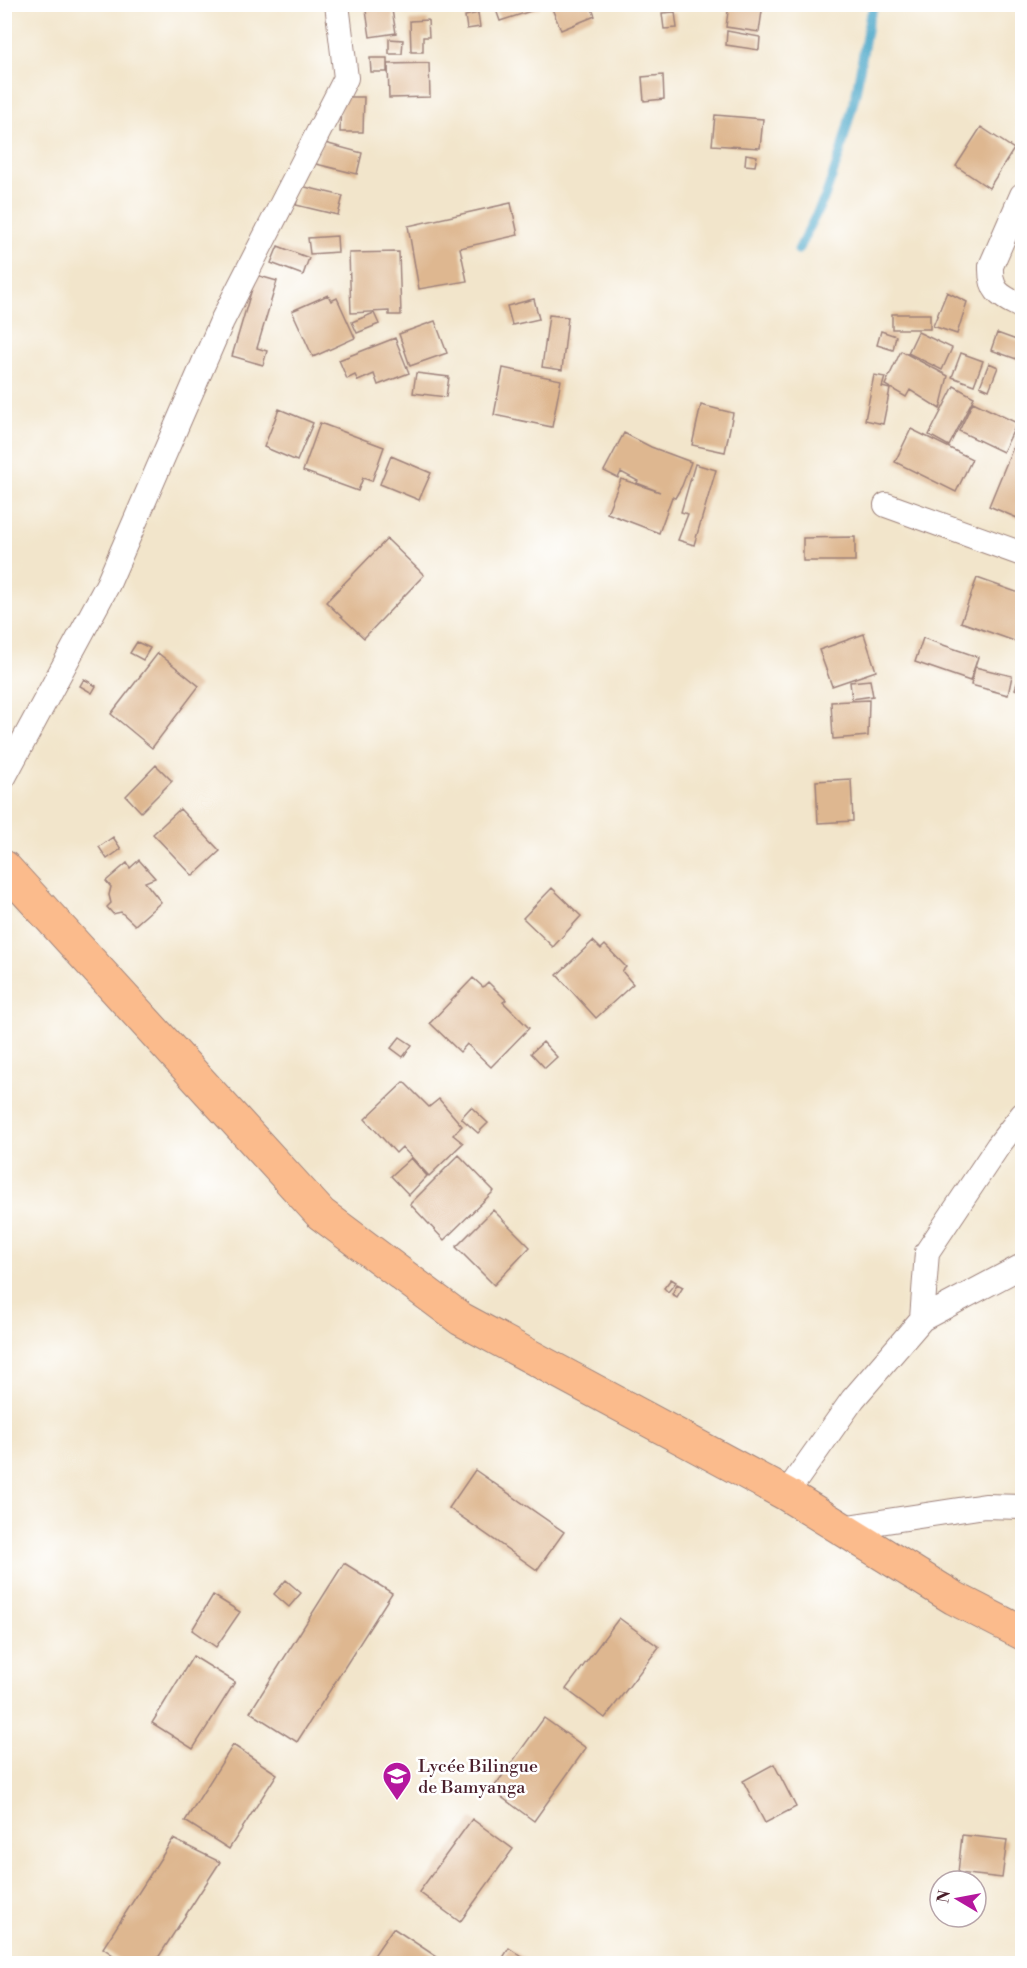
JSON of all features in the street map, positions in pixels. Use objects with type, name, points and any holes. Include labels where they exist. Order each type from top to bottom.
[{"type":"main road","points":[[4,867],[321,1214],[461,1319],[786,1494],[954,1598],[1023,1633]]},
{"type":"street","points":[[4,777],[108,584],[222,321],[346,78],[337,4]]},
{"type":"street","points":[[1023,195],[991,266],[990,279],[997,293],[1023,307]]},
{"type":"street","points":[[886,505],[1023,554]]},
{"type":"street","points":[[922,1320],[927,1252],[998,1146],[1023,1115]]},
{"type":"street","points":[[786,1494],[852,1399],[922,1320],[1023,1266]]},
{"type":"street","points":[[841,1528],[985,1506],[1023,1507]]},
{"type":"building","points":[[365,4],[391,4],[396,33],[370,37]]},
{"type":"building","points":[[494,4],[539,4],[540,8],[500,21]]},
{"type":"building","points":[[550,4],[590,4],[595,16],[561,30]]},
{"type":"building","points":[[729,4],[763,4],[759,32],[726,27]]},
{"type":"building","points":[[675,12],[677,28],[664,29],[662,13]]},
{"type":"building","points":[[478,13],[480,27],[467,29],[465,16]]},
{"type":"building","points":[[428,20],[429,37],[423,37],[423,52],[411,52],[410,21]]},
{"type":"building","points":[[727,31],[760,37],[759,50],[726,45]]},
{"type":"building","points":[[389,39],[403,40],[402,54],[389,54]]},
{"type":"building","points":[[370,58],[387,58],[387,72],[371,72]]},
{"type":"building","points":[[429,63],[430,97],[389,98],[388,64]]},
{"type":"building","points":[[663,75],[664,99],[644,101],[642,77]]},
{"type":"building","points":[[341,97],[364,97],[363,132],[340,132]]},
{"type":"building","points":[[715,115],[763,119],[760,148],[712,145]]},
{"type":"building","points":[[981,127],[1014,149],[989,188],[956,166]]},
{"type":"building","points":[[321,142],[362,153],[357,174],[316,164]]},
{"type":"building","points":[[746,154],[757,156],[755,166],[745,165]]},
{"type":"building","points":[[301,186],[343,196],[338,215],[296,205]]},
{"type":"building","points":[[511,203],[518,235],[460,248],[467,281],[419,289],[408,226]]},
{"type":"building","points":[[337,236],[338,252],[310,254],[308,238]]},
{"type":"building","points":[[278,246],[309,258],[303,275],[271,263]]},
{"type":"building","points":[[399,252],[401,315],[389,315],[389,311],[351,313],[349,253]]},
{"type":"building","points":[[256,275],[277,281],[257,348],[267,351],[263,365],[232,356]]},
{"type":"building","points":[[947,292],[967,302],[957,334],[933,326]]},
{"type":"building","points":[[328,295],[331,301],[337,298],[355,338],[313,357],[292,311]]},
{"type":"building","points":[[534,299],[539,319],[512,325],[507,306]]},
{"type":"building","points":[[374,313],[379,324],[357,333],[352,322]]},
{"type":"building","points":[[892,314],[930,314],[930,329],[892,329]]},
{"type":"building","points":[[549,315],[568,317],[562,370],[542,367]]},
{"type":"building","points":[[435,321],[447,353],[410,366],[399,334]]},
{"type":"building","points":[[881,331],[896,336],[893,350],[877,345]]},
{"type":"building","points":[[918,332],[952,348],[942,370],[908,353]]},
{"type":"building","points":[[997,333],[1022,342],[1022,361],[991,350]]},
{"type":"building","points":[[395,338],[409,373],[378,385],[374,374],[358,381],[355,375],[347,379],[339,360]]},
{"type":"building","points":[[901,351],[948,376],[940,409],[910,390],[906,397],[885,385]]},
{"type":"building","points":[[961,353],[983,361],[974,385],[952,377]]},
{"type":"building","points":[[989,363],[998,367],[989,390],[980,386]]},
{"type":"building","points":[[503,368],[561,380],[552,427],[494,415]]},
{"type":"building","points":[[416,373],[449,377],[446,397],[413,393]]},
{"type":"building","points":[[874,375],[885,377],[882,387],[890,389],[883,424],[865,420]]},
{"type":"building","points":[[954,386],[974,397],[949,446],[929,435]]},
{"type":"building","points":[[973,402],[1017,423],[1003,452],[959,431]]},
{"type":"building","points":[[701,405],[733,413],[725,452],[692,445]]},
{"type":"building","points":[[279,409],[313,423],[297,461],[264,447]]},
{"type":"building","points":[[320,423],[384,447],[372,481],[363,478],[358,491],[303,471]]},
{"type":"building","points":[[911,429],[972,459],[956,492],[895,462]]},
{"type":"building","points":[[1022,429],[1022,520],[989,506]]},
{"type":"building","points":[[624,433],[651,447],[691,462],[682,486],[675,498],[672,497],[659,533],[607,513],[621,479],[660,492],[637,483],[638,481],[621,472],[618,478],[604,471]]},
{"type":"building","points":[[391,456],[431,473],[419,500],[380,484]]},
{"type":"building","points":[[695,464],[716,470],[694,545],[678,540],[688,514],[681,512]]},
{"type":"building","points":[[855,537],[855,561],[803,561],[803,538]]},
{"type":"building","points":[[387,539],[424,575],[364,638],[326,602]]},
{"type":"building","points":[[977,578],[1022,594],[1020,643],[961,622]]},
{"type":"building","points":[[864,634],[876,671],[832,686],[819,650]]},
{"type":"building","points":[[923,638],[978,657],[970,681],[915,662]]},
{"type":"building","points":[[137,642],[150,648],[143,660],[130,653]]},
{"type":"building","points":[[158,653],[199,686],[152,748],[111,714]]},
{"type":"building","points":[[975,667],[1012,676],[1008,695],[971,685]]},
{"type":"building","points":[[1022,670],[1022,692],[1015,689]]},
{"type":"building","points":[[84,679],[96,686],[92,693],[80,686]]},
{"type":"building","points":[[870,680],[873,696],[852,699],[850,682]]},
{"type":"building","points":[[869,700],[868,736],[833,739],[831,702]]},
{"type":"building","points":[[156,765],[172,781],[141,812],[126,796]]},
{"type":"building","points":[[851,779],[853,821],[818,823],[816,781]]},
{"type":"building","points":[[180,809],[220,851],[193,876],[153,834]]},
{"type":"building","points":[[113,837],[121,849],[107,859],[99,847]]},
{"type":"building","points":[[139,860],[155,878],[145,882],[161,902],[135,925],[121,912],[113,914],[107,907],[111,903],[109,895],[111,887],[106,881],[127,863],[130,868]]},
{"type":"building","points":[[552,888],[581,916],[553,947],[523,918]]},
{"type":"building","points":[[593,941],[601,949],[605,945],[626,967],[622,971],[633,984],[596,1018],[557,975]]},
{"type":"building","points":[[473,978],[483,987],[488,982],[506,1000],[503,1002],[529,1028],[491,1067],[467,1044],[460,1052],[430,1023]]},
{"type":"building","points":[[400,1037],[412,1045],[403,1057],[391,1048]]},
{"type":"building","points":[[543,1042],[557,1057],[545,1068],[531,1053]]},
{"type":"building","points":[[404,1082],[429,1107],[439,1099],[462,1126],[453,1135],[463,1143],[429,1176],[402,1147],[396,1153],[365,1119]]},
{"type":"building","points":[[471,1107],[488,1123],[478,1133],[461,1118]]},
{"type":"building","points":[[459,1155],[494,1191],[444,1240],[410,1204]]},
{"type":"building","points":[[411,1158],[427,1176],[409,1195],[391,1176]]},
{"type":"building","points":[[493,1210],[530,1247],[494,1285],[456,1247]]},
{"type":"building","points":[[671,1279],[676,1282],[668,1292],[664,1288]]},
{"type":"building","points":[[677,1284],[683,1287],[677,1297],[672,1294]]},
{"type":"building","points":[[475,1470],[564,1532],[537,1570],[449,1508]]},
{"type":"building","points":[[344,1563],[392,1593],[297,1742],[250,1712]]},
{"type":"building","points":[[286,1580],[301,1593],[289,1607],[274,1594]]},
{"type":"building","points":[[213,1595],[240,1612],[216,1647],[192,1630]]},
{"type":"building","points":[[619,1618],[659,1647],[605,1718],[566,1689]]},
{"type":"building","points":[[193,1656],[235,1682],[193,1749],[152,1723]]},
{"type":"building","points":[[544,1718],[586,1748],[534,1821],[492,1790]]},
{"type":"building","points":[[233,1745],[277,1774],[229,1849],[185,1821]]},
{"type":"building","points":[[774,1764],[796,1807],[765,1823],[743,1781]]},
{"type":"building","points":[[472,1819],[513,1849],[460,1922],[419,1892]]},
{"type":"building","points":[[962,1835],[1007,1840],[1002,1878],[988,1876],[988,1869],[958,1869]]},
{"type":"building","points":[[173,1839],[220,1862],[154,1964],[126,1964],[103,1948]]},
{"type":"building","points":[[393,1928],[437,1957],[432,1964],[368,1964]]},
{"type":"building","points":[[509,1948],[528,1961],[526,1964],[499,1964]]},
{"type":"waterway","points":[[798,250],[825,197],[840,154],[856,93],[869,19],[875,4]]},
{"type":"place","name":"Lycée Bilingue de Bamyanga","points":[[397,1802]]}]
